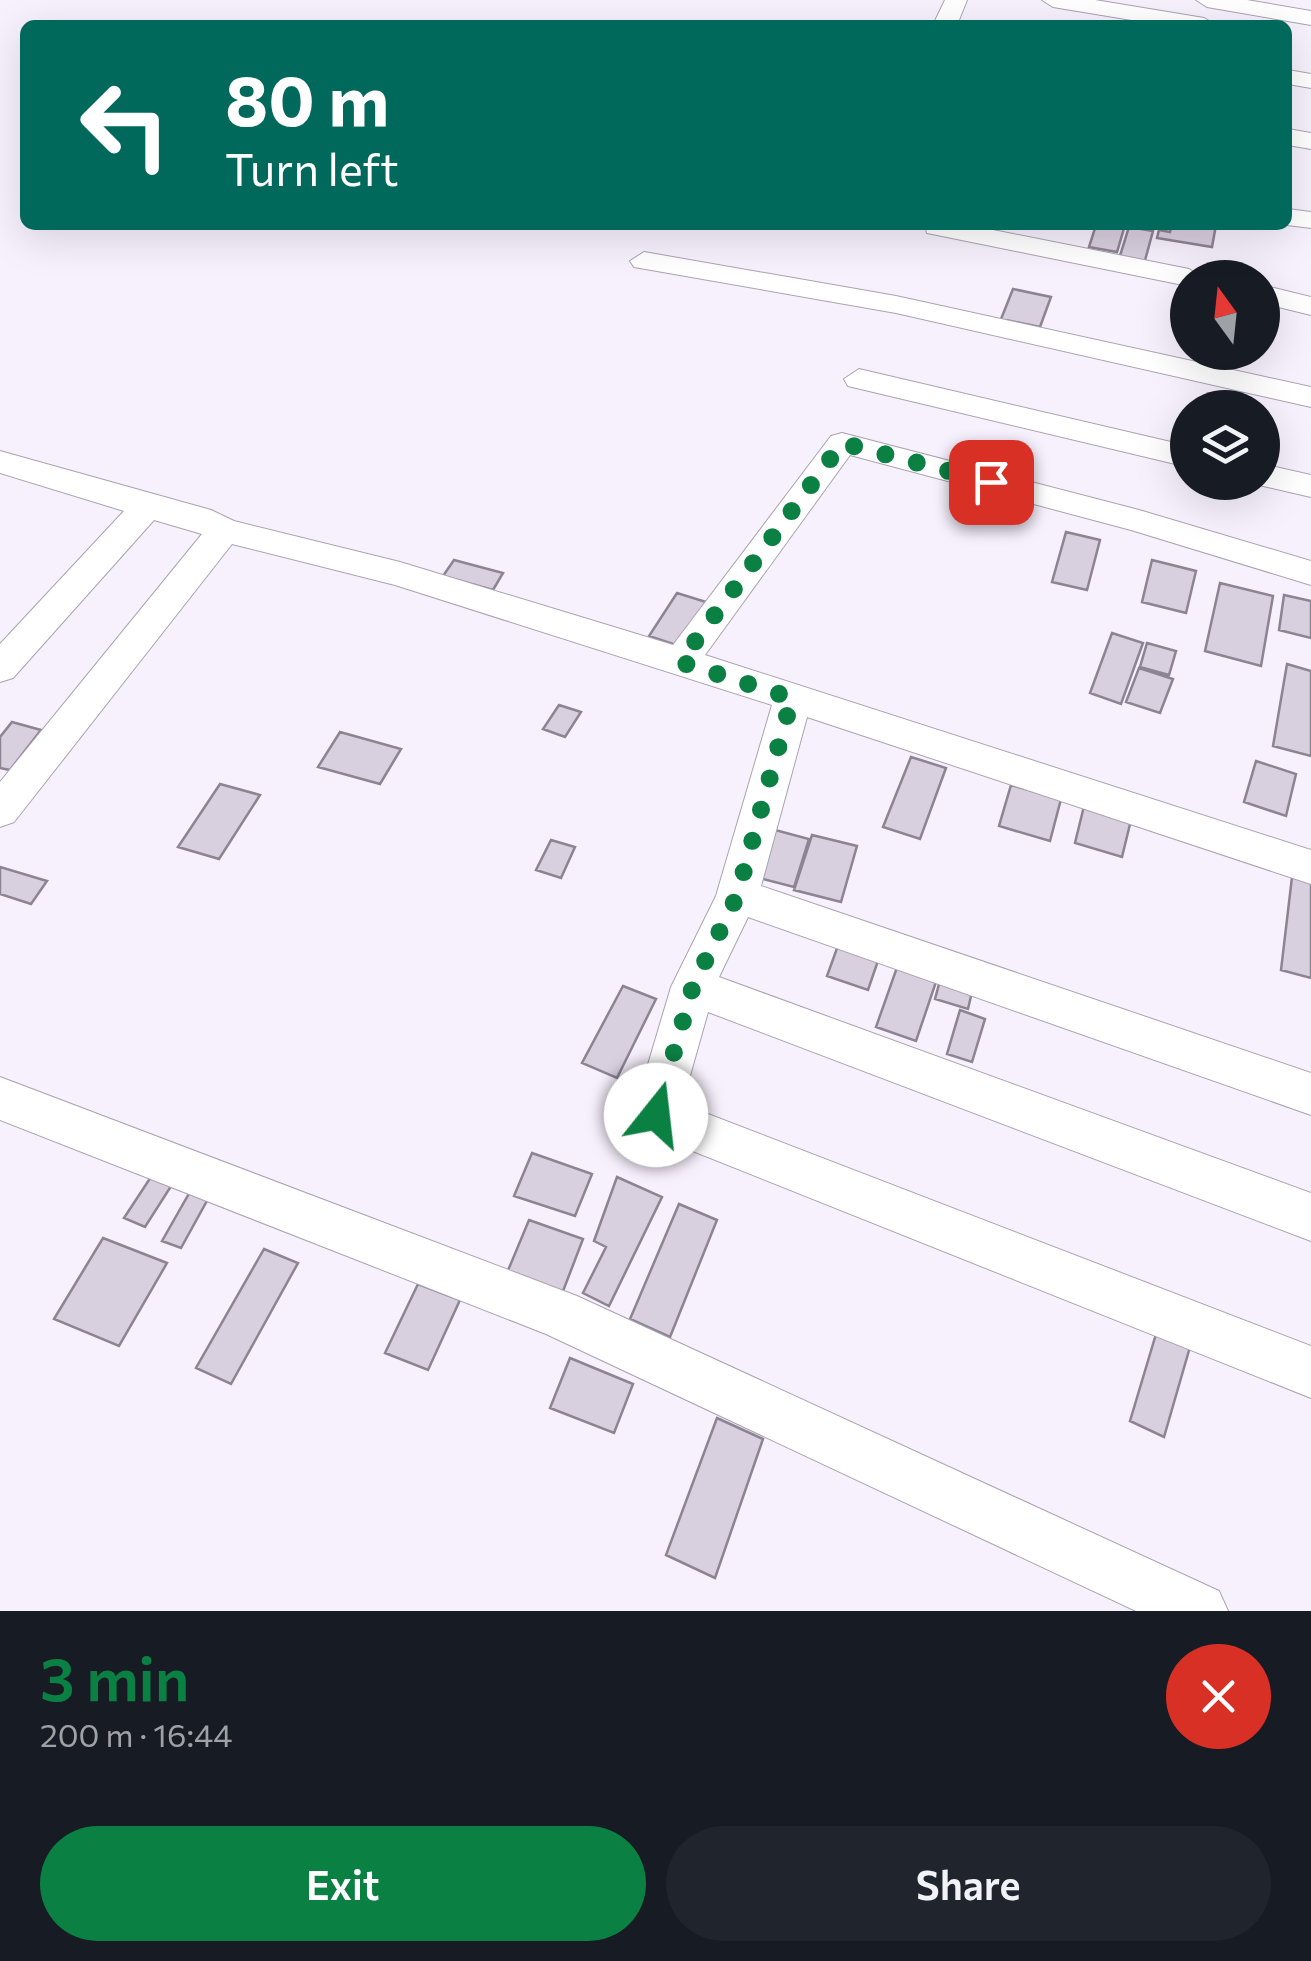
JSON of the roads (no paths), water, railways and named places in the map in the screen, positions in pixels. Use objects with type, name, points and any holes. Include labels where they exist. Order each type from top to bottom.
[{"type":"street","points":[[1053,0],[1174,20]]},
{"type":"street","points":[[1207,0],[1273,20]]},
{"type":"street","points":[[952,230],[1170,274]]},
{"type":"street","points":[[644,261],[760,278],[983,320],[1311,397]]},
{"type":"street","points":[[1280,298],[1311,306]]},
{"type":"street","points":[[859,379],[1170,453]]},
{"type":"street","points":[[680,662],[842,443],[1140,522],[1311,573]]},
{"type":"street","points":[[0,462],[147,507],[199,518],[224,530],[400,574],[1311,867]]},
{"type":"street","points":[[1280,479],[1311,486]]},
{"type":"street","points":[[0,668],[147,507]]},
{"type":"street","points":[[0,811],[224,530]]},
{"type":"street","points":[[792,698],[737,896],[693,986],[656,1115],[1311,1372]]},
{"type":"street","points":[[737,896],[1311,1094]]},
{"type":"street","points":[[693,986],[1311,1217]]},
{"type":"street","points":[[0,1098],[559,1314],[1199,1611]]}]
